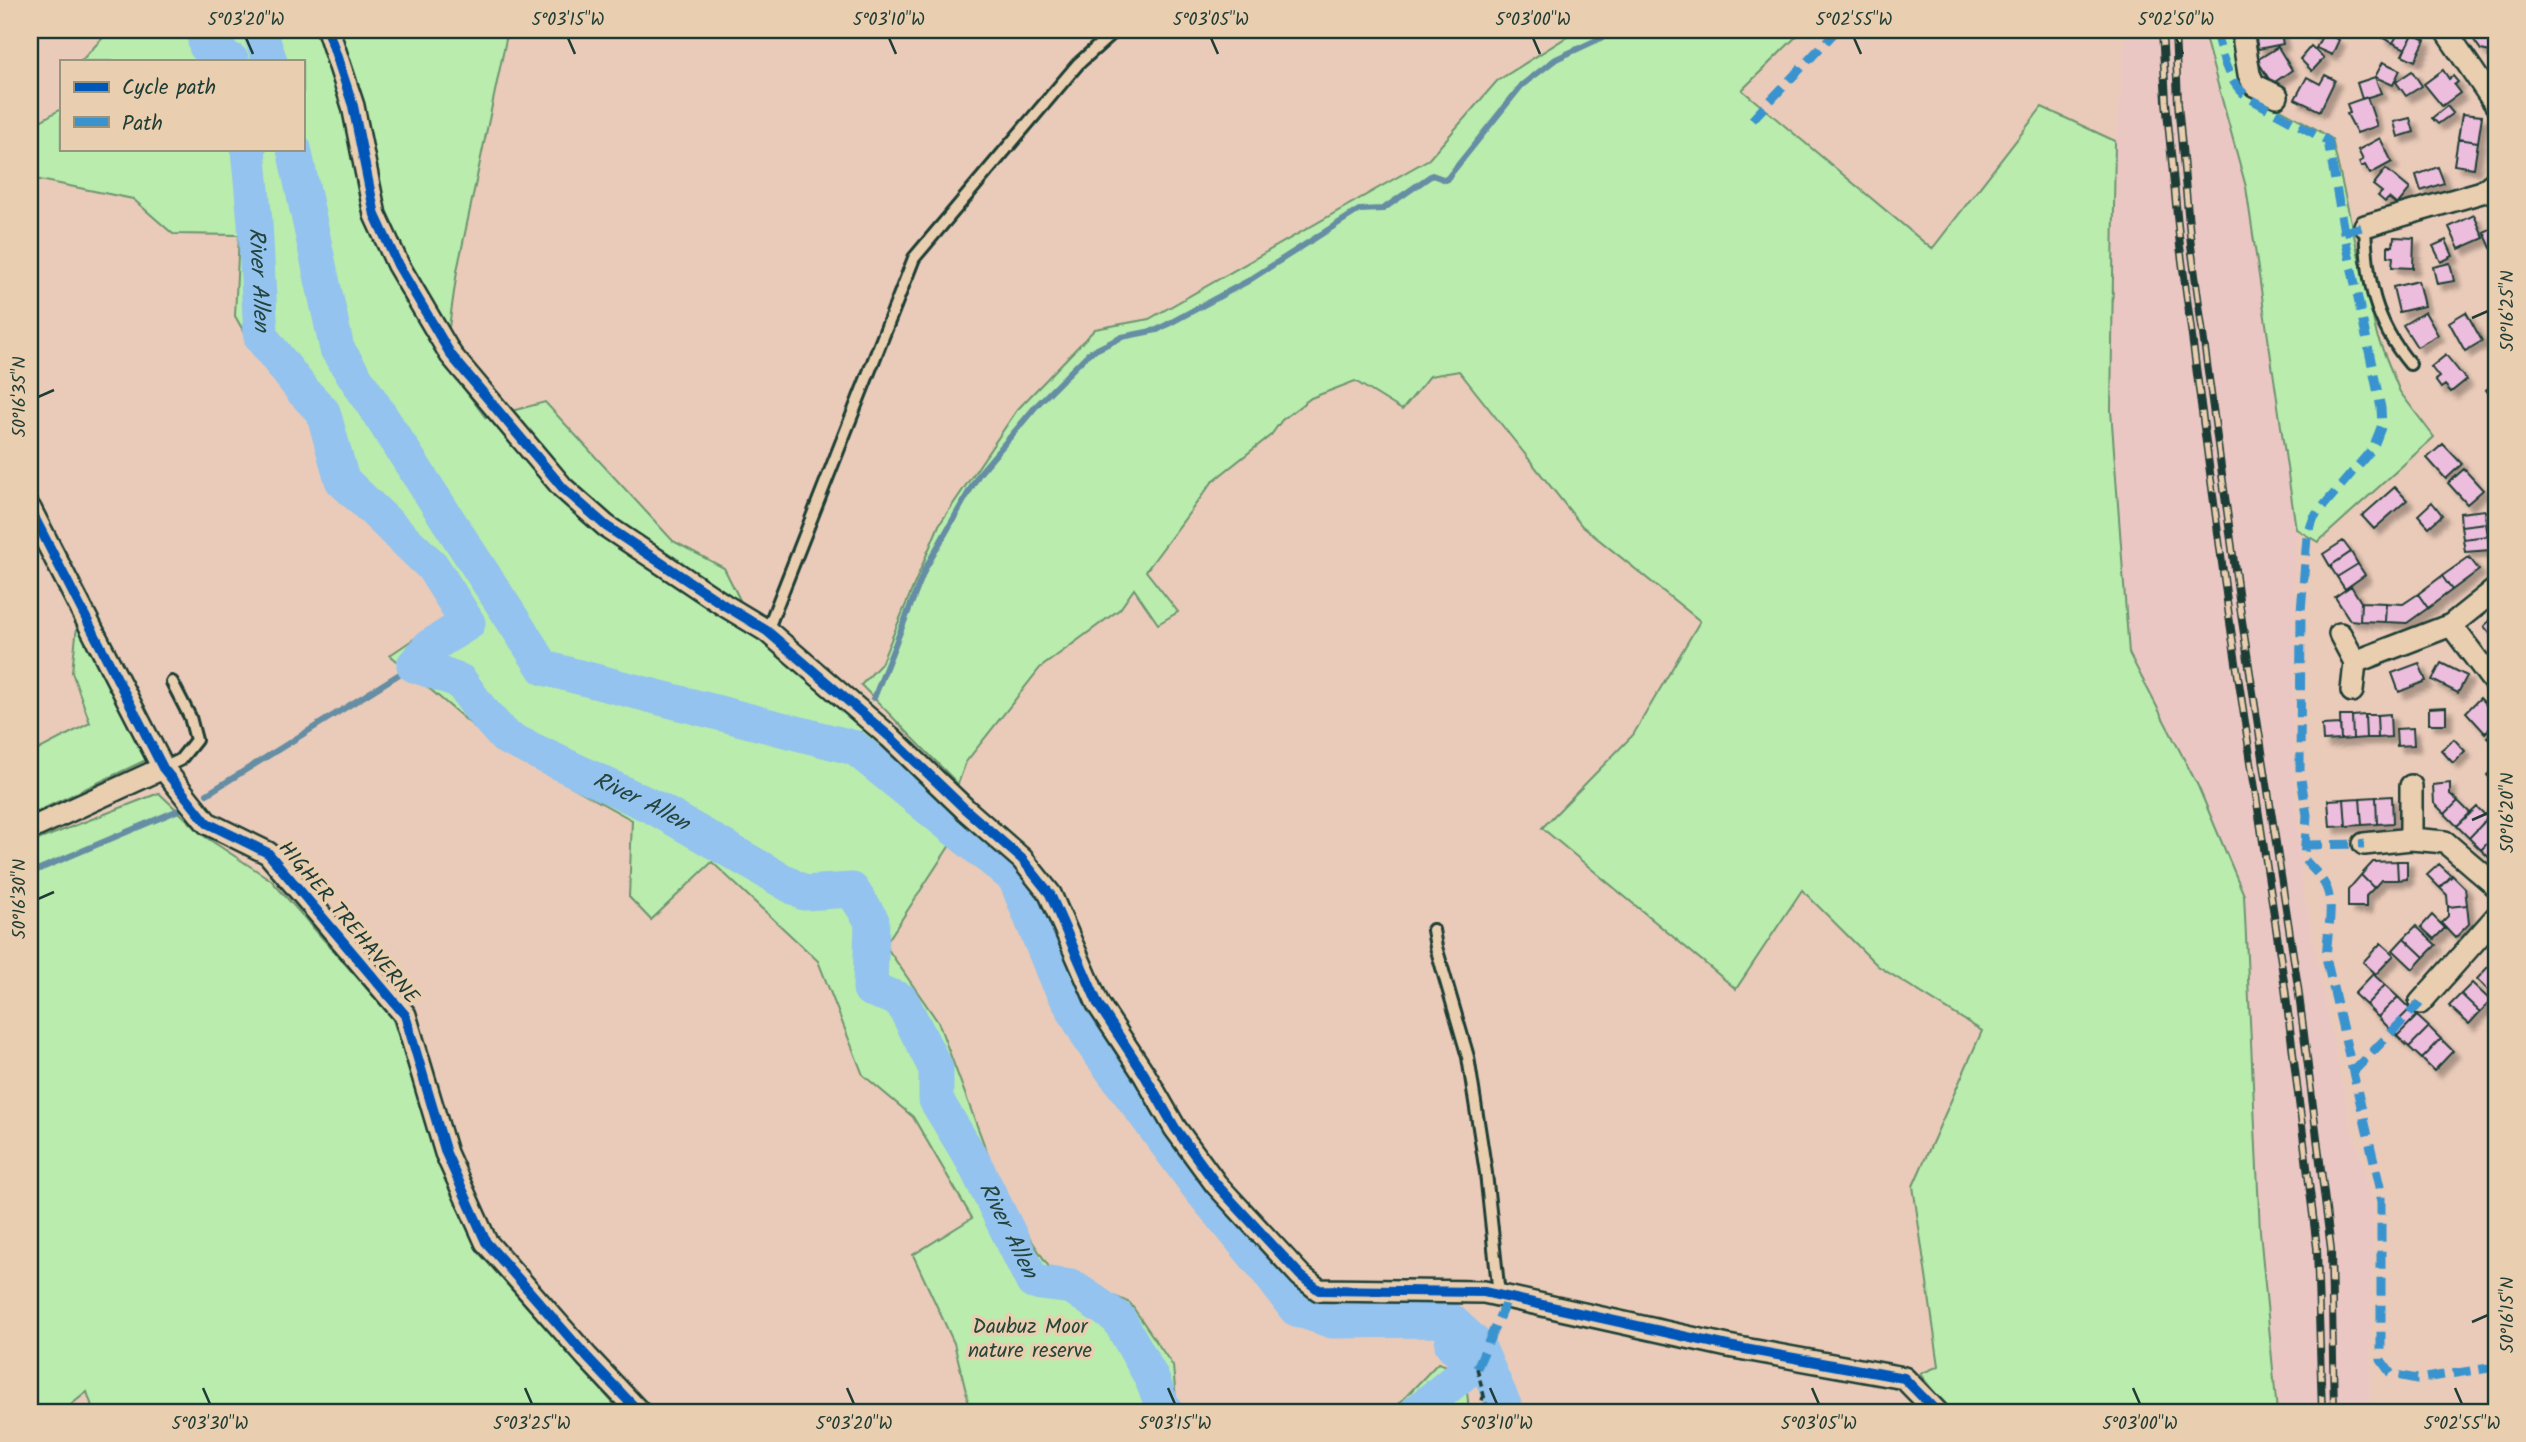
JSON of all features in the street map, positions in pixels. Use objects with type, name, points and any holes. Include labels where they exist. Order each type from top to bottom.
[{"type":"street","points":[[328,30],[353,106],[375,215],[398,265],[451,355],[563,488],[606,526],[767,631],[890,737],[1029,868],[1050,894],[1098,1004],[1144,1074],[1175,1128],[1216,1184],[1301,1276],[1319,1290],[1484,1292],[1728,1346],[1904,1378],[1937,1412]]},
{"type":"street","points":[[2242,30],[2249,74],[2254,85],[2277,96]]},
{"type":"street","points":[[2445,30],[2496,106]]},
{"type":"street","points":[[2365,226],[2482,192],[2496,181]]},
{"type":"street","name":"HIGHER TREHAVERNE","points":[[30,509],[163,768],[207,823],[268,853],[405,1015],[446,1153],[486,1242],[639,1412]]},
{"type":"street","points":[[2355,662],[2451,625],[2496,589]]},
{"type":"street","points":[[2451,625],[2496,685]]},
{"type":"street","points":[[2340,634],[2355,662],[2352,691]]},
{"type":"street","points":[[30,829],[163,768]]},
{"type":"street","points":[[2411,786],[2411,839]]},
{"type":"street","points":[[2364,844],[2411,839],[2445,842],[2496,886]]},
{"type":"street","points":[[2420,1003],[2496,917]]},
{"type":"lane","points":[[767,631],[914,258],[1078,64],[1116,30]]},
{"type":"lane","points":[[2365,226],[2366,253],[2378,313],[2386,331],[2410,364]]},
{"type":"lane","points":[[163,768],[180,760],[196,740],[190,717],[172,682]]},
{"type":"lane","points":[[1433,929],[1468,1057],[1486,1173],[1499,1295]]},
{"type":"path","points":[[30,1125],[37,1190],[30,1196]]},
{"type":"path","points":[[1477,1368],[1488,1412]]},
{"type":"path","points":[[1479,1412],[1483,1395]]},
{"type":"shaded area","points":[[2127,30],[2203,30],[2246,187],[2296,529],[2293,767],[2303,891],[2351,1127],[2374,1206],[2369,1412],[2277,1412],[2260,1231],[2198,786],[2129,653],[2111,410],[2115,141]]},
{"type":"green space","name":"Daubuz Moor nature reserve","points":[[110,30],[508,30],[457,271],[444,362],[486,418],[545,402],[673,541],[724,568],[760,640],[967,819],[885,945],[938,1022],[1005,1200],[1049,1267],[1130,1303],[1173,1366],[1176,1400],[1183,1412],[971,1412],[954,1343],[913,1255],[972,1218],[913,1117],[863,1075],[818,961],[712,862],[651,920],[629,897],[632,820],[493,743],[390,655],[467,603],[331,481],[340,412],[258,357],[235,316],[239,235],[173,234],[133,199],[30,178],[30,127],[60,110],[60,150],[304,150],[304,60],[82,60]]},
{"type":"green space","points":[[1578,30],[1803,30],[1742,90],[1932,249],[2042,107],[2115,141],[2111,410],[2129,653],[2198,786],[2244,895],[2260,1231],[2277,1412],[1950,1412],[1920,1374],[1939,1366],[1913,1186],[1982,1031],[1878,966],[1802,890],[1736,989],[1542,828],[1633,735],[1700,621],[1582,526],[1459,371],[1430,376],[1402,410],[1355,381],[1311,398],[1282,420],[1271,435],[1213,481],[1146,571],[1178,612],[1158,624],[1134,589],[1120,609],[1040,668],[966,762],[958,784],[861,685],[881,664],[939,525],[1017,410],[1095,329],[1149,319],[1429,159],[1497,81]]},
{"type":"green space","points":[[2203,30],[2232,30],[2242,85],[2332,139],[2377,336],[2400,392],[2434,437],[2318,542],[2296,529],[2246,187]]},
{"type":"green space","points":[[77,626],[146,760],[30,815],[30,754],[90,723],[72,672]]},
{"type":"green space","points":[[159,793],[204,836],[271,880],[392,1017],[443,1171],[480,1254],[621,1412],[94,1412],[87,1392],[62,1412],[30,1412],[30,843]]},
{"type":"green space","points":[[1438,1363],[1465,1372],[1469,1411],[1391,1412]]},
{"type":"building","points":[[2254,30],[2280,30],[2283,44],[2258,49]]},
{"type":"building","points":[[2304,30],[2321,30],[2320,35]]},
{"type":"building","points":[[2385,30],[2400,30],[2393,43],[2381,37]]},
{"type":"building","points":[[2400,30],[2415,30],[2406,49],[2393,43]]},
{"type":"building","points":[[2474,30],[2489,30],[2494,36],[2491,52],[2481,50],[2469,33]]},
{"type":"building","points":[[2324,32],[2339,40],[2332,55],[2316,48]]},
{"type":"building","points":[[2413,34],[2425,40],[2415,61],[2402,55]]},
{"type":"building","points":[[2494,36],[2496,37],[2496,58],[2489,57]]},
{"type":"building","points":[[2311,46],[2324,58],[2312,71],[2300,59]]},
{"type":"building","points":[[2278,47],[2292,70],[2272,84],[2257,60]]},
{"type":"building","points":[[2383,62],[2400,70],[2393,85],[2375,77]]},
{"type":"building","points":[[2443,70],[2449,79],[2453,76],[2458,82],[2454,85],[2460,93],[2442,106],[2424,84]]},
{"type":"building","points":[[2412,71],[2422,86],[2406,96],[2396,82]]},
{"type":"building","points":[[2325,75],[2335,80],[2320,111],[2295,99],[2307,77],[2320,84]]},
{"type":"building","points":[[2375,77],[2381,93],[2362,99],[2357,83]]},
{"type":"building","points":[[2367,97],[2377,126],[2357,133],[2347,114],[2350,113],[2347,104]]},
{"type":"building","points":[[2447,106],[2453,113],[2438,124],[2432,118]]},
{"type":"building","points":[[2462,114],[2482,116],[2478,142],[2458,139]]},
{"type":"building","points":[[2410,118],[2414,132],[2398,137],[2394,122]]},
{"type":"building","points":[[2380,138],[2392,162],[2370,174],[2365,165],[2361,167],[2359,162],[2363,160],[2358,150]]},
{"type":"building","points":[[2458,139],[2478,142],[2474,168],[2454,165]]},
{"type":"building","points":[[2438,167],[2444,183],[2421,191],[2416,175]]},
{"type":"building","points":[[2386,169],[2410,189],[2397,205],[2389,198],[2385,202],[2378,196],[2382,192],[2373,185]]},
{"type":"building","points":[[2474,215],[2484,238],[2459,249],[2449,227]]},
{"type":"building","points":[[2496,226],[2496,245],[2491,248],[2484,232]]},
{"type":"building","points":[[2394,237],[2414,238],[2413,268],[2392,267],[2393,257],[2388,256],[2388,246],[2393,246]]},
{"type":"building","points":[[2446,240],[2453,256],[2441,262],[2433,246]]},
{"type":"building","points":[[2450,263],[2454,281],[2437,284],[2433,267]]},
{"type":"building","points":[[2418,281],[2424,306],[2399,312],[2393,287]]},
{"type":"building","points":[[2425,312],[2438,335],[2417,347],[2403,325]]},
{"type":"building","points":[[2466,312],[2482,341],[2465,351],[2449,322]]},
{"type":"building","points":[[2446,355],[2466,380],[2451,392],[2445,385],[2441,388],[2435,380],[2439,377],[2431,367]]},
{"type":"building","points":[[2496,381],[2496,401],[2495,402],[2486,390]]},
{"type":"building","points":[[2443,444],[2462,464],[2446,479],[2427,458]]},
{"type":"building","points":[[2464,469],[2483,490],[2467,504],[2448,483]]},
{"type":"building","points":[[2395,487],[2407,500],[2374,529],[2362,516]]},
{"type":"building","points":[[2432,502],[2442,515],[2429,527],[2418,515]]},
{"type":"building","points":[[2485,510],[2486,523],[2461,526],[2460,513]]},
{"type":"building","points":[[2486,523],[2488,536],[2463,539],[2461,526]]},
{"type":"building","points":[[2488,536],[2490,550],[2465,552],[2463,539]]},
{"type":"building","points":[[2343,541],[2351,552],[2330,566],[2323,554]]},
{"type":"building","points":[[2351,552],[2358,564],[2337,577],[2330,566]]},
{"type":"building","points":[[2469,557],[2479,570],[2452,590],[2442,576]]},
{"type":"building","points":[[2358,564],[2365,575],[2345,589],[2337,577]]},
{"type":"building","points":[[2442,576],[2452,590],[2428,608],[2418,594]]},
{"type":"building","points":[[2351,586],[2361,602],[2360,621],[2350,620],[2335,597]]},
{"type":"building","points":[[2418,594],[2428,608],[2407,623],[2385,622],[2386,603],[2403,604]]},
{"type":"building","points":[[2361,602],[2386,603],[2385,622],[2360,621]]},
{"type":"building","points":[[2496,617],[2496,641],[2484,626]]},
{"type":"building","points":[[2419,663],[2426,681],[2399,692],[2392,673]]},
{"type":"building","points":[[2441,663],[2467,676],[2458,693],[2432,680]]},
{"type":"building","points":[[2480,698],[2496,716],[2496,723],[2485,733],[2466,712]]},
{"type":"building","points":[[2446,707],[2446,724],[2429,724],[2429,708]]},
{"type":"building","points":[[2390,714],[2391,737],[2378,738],[2377,715]]},
{"type":"building","points":[[2365,715],[2377,715],[2378,738],[2366,738]]},
{"type":"building","points":[[2365,715],[2366,738],[2353,739],[2352,716]]},
{"type":"building","points":[[2340,716],[2352,716],[2353,739],[2341,740]]},
{"type":"building","points":[[2340,724],[2341,740],[2323,741],[2322,725]]},
{"type":"building","points":[[2413,728],[2414,745],[2397,746],[2396,729]]},
{"type":"building","points":[[2496,730],[2496,747],[2487,737]]},
{"type":"building","points":[[2454,739],[2465,751],[2453,763],[2441,750]]},
{"type":"building","points":[[2496,766],[2496,785],[2487,775]]},
{"type":"building","points":[[2450,783],[2450,794],[2458,801],[2445,814],[2434,803],[2433,785]]},
{"type":"building","points":[[2392,796],[2393,823],[2377,824],[2376,797]]},
{"type":"building","points":[[2376,797],[2377,824],[2362,825],[2360,798]]},
{"type":"building","points":[[2360,798],[2362,825],[2346,826],[2344,799]]},
{"type":"building","points":[[2344,799],[2346,826],[2330,827],[2328,800]]},
{"type":"building","points":[[2458,801],[2470,813],[2457,826],[2445,814]]},
{"type":"building","points":[[2477,807],[2488,818],[2469,838],[2457,826]]},
{"type":"building","points":[[2488,818],[2496,826],[2496,834],[2481,850],[2469,838]]},
{"type":"building","points":[[2494,836],[2496,858],[2493,861],[2481,850]]},
{"type":"building","points":[[2397,861],[2398,880],[2381,880],[2374,888],[2361,875],[2373,862]]},
{"type":"building","points":[[2397,861],[2407,861],[2407,879],[2398,880]]},
{"type":"building","points":[[2439,864],[2452,876],[2440,888],[2427,875]]},
{"type":"building","points":[[2361,875],[2374,888],[2366,896],[2366,907],[2348,907],[2348,890]]},
{"type":"building","points":[[2452,875],[2465,888],[2467,905],[2448,907],[2447,895],[2440,888]]},
{"type":"building","points":[[2467,905],[2469,924],[2455,938],[2441,923],[2448,916],[2448,907]]},
{"type":"building","points":[[2432,915],[2445,928],[2434,939],[2421,927]]},
{"type":"building","points":[[2416,926],[2436,945],[2424,957],[2404,938]]},
{"type":"building","points":[[2404,938],[2424,957],[2413,969],[2393,950]]},
{"type":"building","points":[[2381,943],[2394,955],[2376,974],[2363,962]]},
{"type":"building","points":[[2496,958],[2496,987],[2491,993],[2477,979]]},
{"type":"building","points":[[2373,974],[2385,985],[2366,1005],[2354,994]]},
{"type":"building","points":[[2472,983],[2491,1001],[2480,1012],[2461,994]]},
{"type":"building","points":[[2385,985],[2398,997],[2378,1017],[2366,1005]]},
{"type":"building","points":[[2461,994],[2480,1012],[2469,1024],[2449,1006]]},
{"type":"building","points":[[2398,997],[2410,1009],[2390,1029],[2378,1017]]},
{"type":"building","points":[[2410,1009],[2417,1016],[2397,1036],[2390,1029]]},
{"type":"building","points":[[2417,1016],[2429,1027],[2409,1047],[2397,1036]]},
{"type":"building","points":[[2429,1027],[2441,1039],[2422,1059],[2409,1047]]},
{"type":"building","points":[[2441,1039],[2453,1051],[2434,1071],[2422,1059]]},
{"type":"waterway","name":"River Allen","points":[[203,30],[206,46],[230,60]]},
{"type":"waterway","points":[[259,30],[270,60]]},
{"type":"waterway","points":[[874,698],[925,569],[979,474],[1037,405],[1089,353],[1122,337],[1157,330],[1248,281],[1359,210],[1383,209],[1432,175],[1446,180],[1522,85],[1556,59],[1601,38],[1610,30]]},
{"type":"waterway","name":"River Allen","points":[[248,150],[261,337],[323,412],[342,480],[432,566],[468,623],[429,647],[414,665],[460,681],[505,737],[657,809],[804,893],[852,890],[872,921],[870,989],[901,1000],[936,1069],[936,1100],[973,1161],[1033,1282],[1072,1287],[1118,1318],[1151,1377],[1165,1412]]},
{"type":"waterway","points":[[294,150],[337,349],[544,668],[855,748],[1015,878],[1055,976],[1091,1041],[1200,1189],[1296,1309],[1332,1321],[1450,1320],[1478,1346],[1507,1412]]},
{"type":"waterway","points":[[207,794],[414,665]]},
{"type":"waterway","points":[[855,748],[860,734]]},
{"type":"waterway","points":[[30,873],[188,806]]},
{"type":"waterway","points":[[1417,1412],[1465,1372],[1467,1360],[1452,1344],[1458,1337]]},
{"type":"railway","points":[[2162,30],[2180,246],[2229,616],[2285,988],[2317,1248],[2322,1412]]},
{"type":"railway","points":[[2175,30],[2178,103],[2191,246],[2241,614],[2298,987],[2331,1249],[2334,1412]]},
{"type":"marked path","points":[[1752,120],[1837,30]]},
{"type":"marked path","points":[[2215,30],[2226,67],[2241,91],[2328,141],[2381,408],[2382,425],[2373,448],[2314,517],[2307,537],[2301,611],[2300,773],[2307,815],[2304,859],[2322,880],[2330,899],[2327,962],[2381,1191],[2381,1360],[2391,1374],[2417,1379],[2496,1367]]},
{"type":"marked path","points":[[2344,232],[2365,226]]},
{"type":"marked path","points":[[2305,845],[2364,844]]},
{"type":"marked path","points":[[2353,1072],[2420,1003]]},
{"type":"marked path","points":[[1477,1368],[1508,1297]]},
{"type":"cycle path","points":[[328,30],[353,106],[375,215],[398,265],[451,355],[563,488],[606,526],[767,631],[890,737],[1022,859],[1050,894],[1098,1004],[1144,1074],[1175,1128],[1216,1184],[1301,1276],[1319,1290],[1484,1292],[1728,1346],[1904,1378],[1937,1412]]},
{"type":"cycle path","points":[[30,509],[163,768],[207,823],[268,853],[405,1015],[446,1153],[486,1242],[639,1412]]}]
